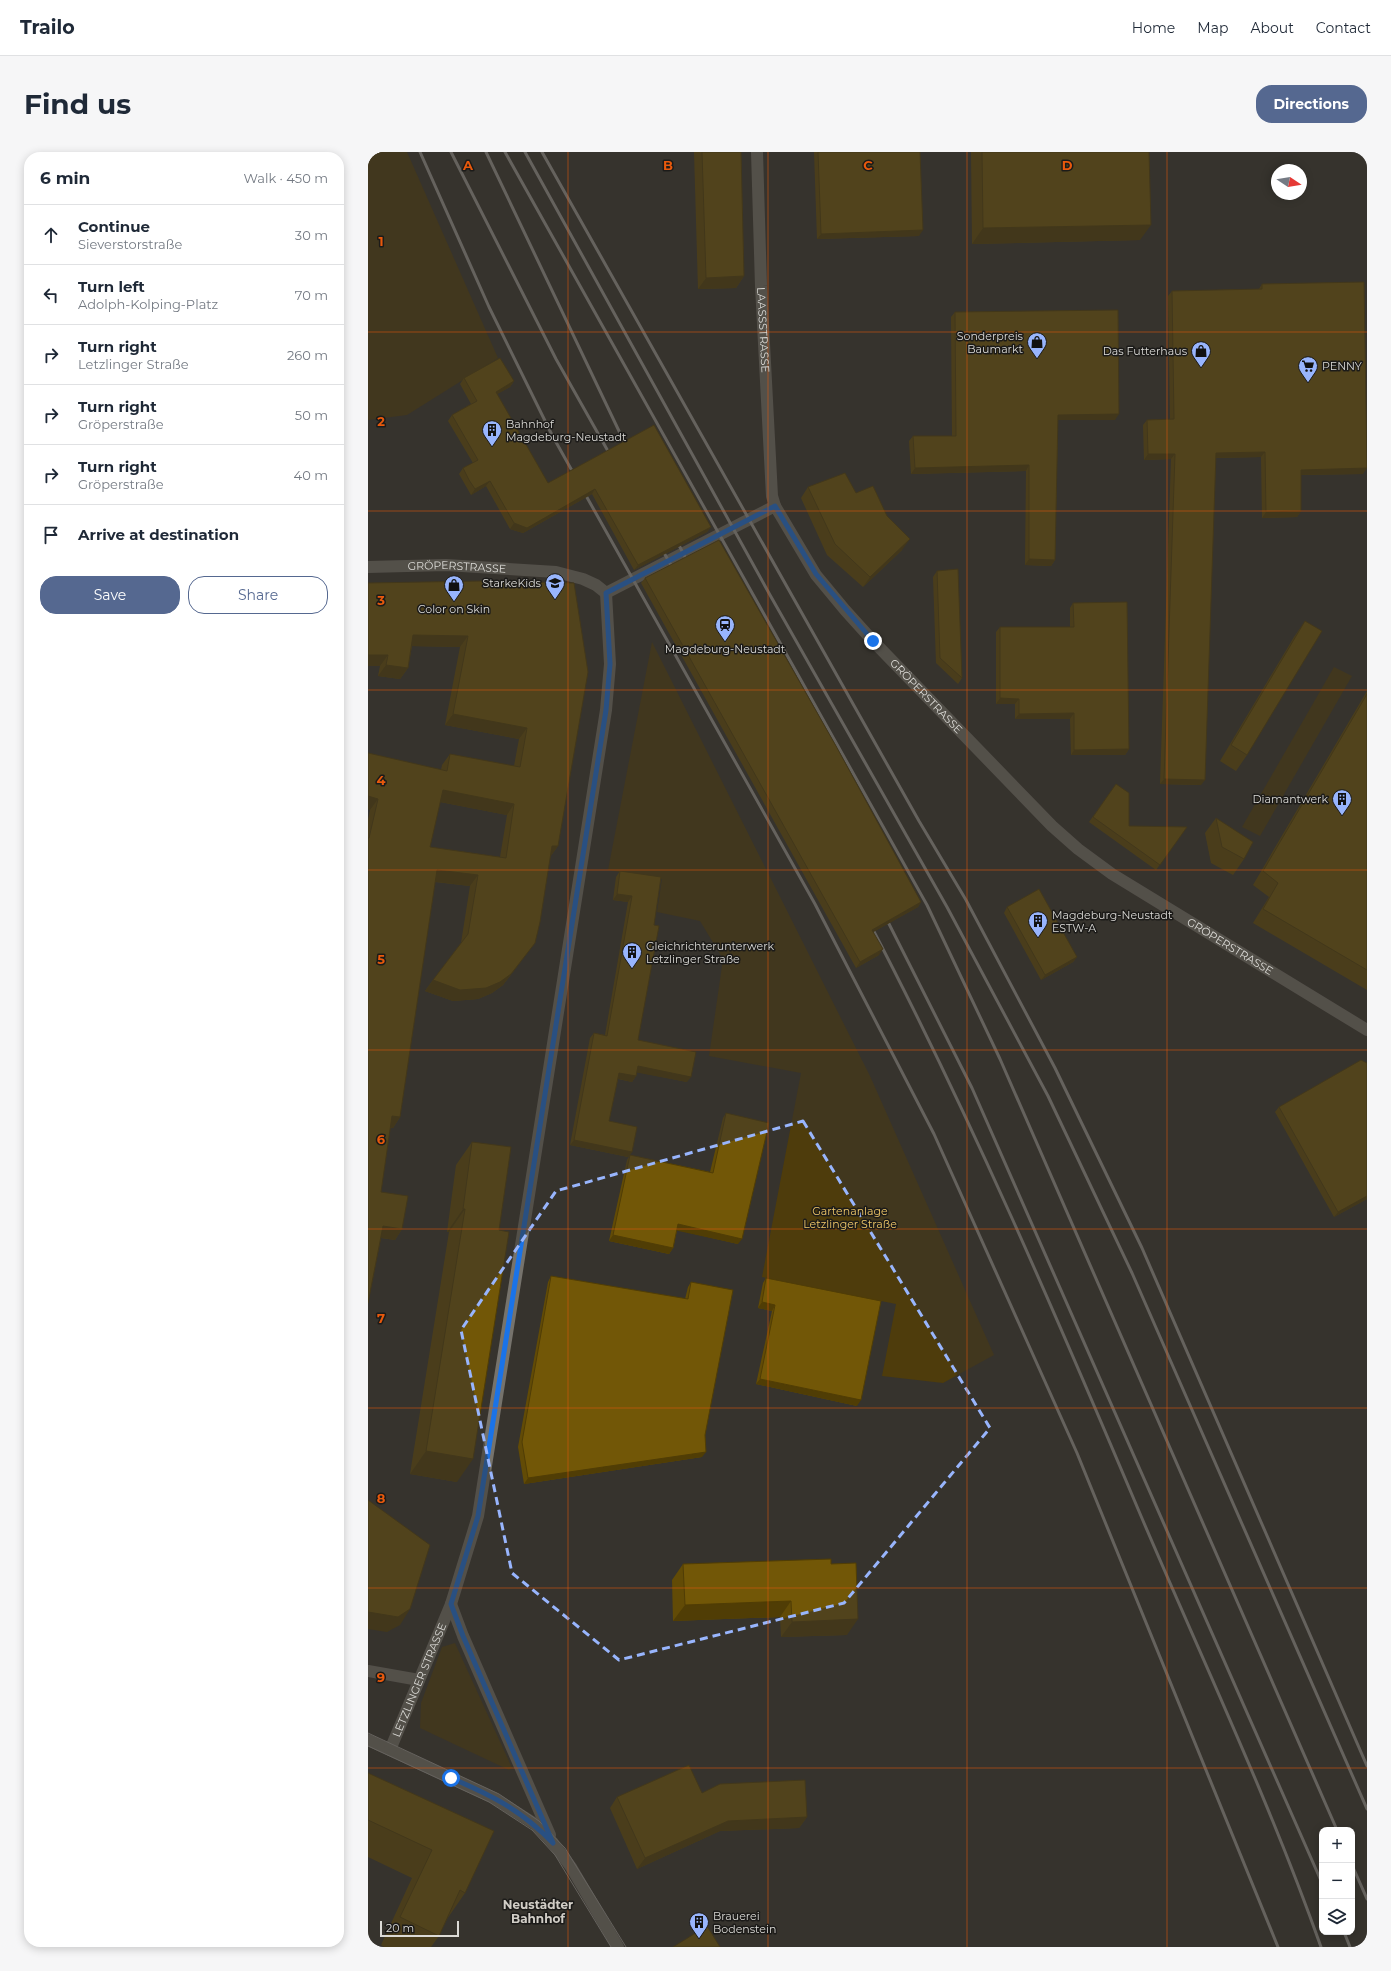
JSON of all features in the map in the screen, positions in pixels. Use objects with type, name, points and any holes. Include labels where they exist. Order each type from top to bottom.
[{"type":"street","name":"LAASSSTRASSE","points":[[757,152],[761,294],[772,496],[775,506]]},
{"type":"street","points":[[606,593],[775,506]]},
{"type":"street","name":"GRÖPERSTRASSE","points":[[775,506],[816,574],[845,610],[873,641],[1062,835],[1089,858],[1118,877],[1367,1030]]},
{"type":"street","name":"GRÖPERSTRASSE","points":[[368,567],[446,565],[556,572],[583,579],[606,593]]},
{"type":"street","name":"LETZLINGER STRASSE","points":[[390,1750],[451,1604],[478,1516],[606,710],[610,664],[606,593]]},
{"type":"street","points":[[451,1604],[463,1636],[553,1843]]},
{"type":"street","points":[[368,1671],[419,1680]]},
{"type":"street","points":[[368,1740],[505,1804],[535,1824],[553,1843],[571,1867],[618,1947]]},
{"type":"highlighted area","points":[[803,1121],[906,1293],[990,1428],[844,1603],[619,1660],[512,1573],[461,1330],[556,1191]]},
{"type":"green space","points":[[368,152],[407,152],[498,358],[407,415],[368,420]]},
{"type":"green space","name":"Gartenanlage Letzlinger Straße","points":[[652,642],[870,1076],[994,1355],[943,1383],[882,1376],[896,1304],[762,1277],[801,1073],[709,1056],[723,959],[700,921],[657,912],[662,879],[608,870]]},
{"type":"green space","points":[[1334,667],[1352,676],[1260,836],[1242,827]]},
{"type":"green space","points":[[455,1643],[512,1768],[509,1770],[420,1728],[421,1703],[442,1647]]},
{"type":"building","points":[[702,152],[741,152],[744,276],[706,278]]},
{"type":"building","points":[[818,152],[920,152],[923,230],[821,234]]},
{"type":"building","points":[[982,152],[1149,152],[1151,225],[983,228]]},
{"type":"building","points":[[1364,282],[1367,468],[1301,470],[1301,511],[1266,512],[1265,452],[1216,453],[1205,780],[1164,779],[1175,454],[1148,454],[1147,420],[1174,419],[1172,291],[1262,289],[1262,284]]},
{"type":"building","points":[[1118,310],[1119,414],[1058,415],[1055,560],[1029,559],[1029,465],[915,468],[913,436],[956,436],[955,312]]},
{"type":"building","points":[[500,358],[514,381],[496,392],[548,483],[654,425],[711,527],[638,565],[595,489],[527,528],[514,523],[490,481],[475,489],[469,480],[463,468],[478,460],[452,415],[477,401],[464,378]]},
{"type":"building","points":[[845,473],[856,493],[873,486],[887,516],[910,539],[870,577],[835,544],[808,487]]},
{"type":"building","points":[[719,540],[836,746],[921,902],[872,930],[883,949],[860,962],[645,578]]},
{"type":"building","points":[[958,569],[962,678],[940,658],[937,571]]},
{"type":"building","points":[[482,581],[574,583],[588,672],[558,846],[552,846],[540,922],[535,943],[511,974],[500,982],[486,988],[460,990],[433,980],[468,934],[478,875],[437,870],[400,1117],[392,1116],[381,1192],[408,1196],[402,1229],[383,1226],[368,1303],[368,838],[378,799],[368,796],[368,753],[447,771],[450,754],[520,767],[527,728],[453,714],[468,636],[413,635],[408,668],[386,665],[388,655],[368,655],[368,583]],"holes":[[[443,790],[514,804],[506,858],[430,847]]]},
{"type":"building","points":[[1127,602],[1129,749],[1074,750],[1074,713],[1019,714],[1019,699],[1000,698],[1000,627],[1074,627],[1073,603]]},
{"type":"building","points":[[1305,621],[1322,631],[1247,755],[1231,745]]},
{"type":"building","name":"Diamantwerk","points":[[1367,694],[1367,970],[1263,909],[1278,883],[1263,871]]},
{"type":"building","points":[[1116,784],[1129,793],[1129,826],[1187,827],[1160,865],[1093,817]]},
{"type":"building","points":[[1216,818],[1253,842],[1244,859],[1222,847]]},
{"type":"building","points":[[620,871],[661,877],[654,925],[659,926],[638,1040],[696,1052],[691,1077],[638,1066],[636,1076],[619,1073],[609,1121],[637,1127],[632,1152],[574,1140],[594,1033],[607,1036],[632,896],[617,894]]},
{"type":"building","name":"Magdeburg-Neustadt ESTW-A","points":[[1039,889],[1077,957],[1045,975],[1007,907]]},
{"type":"building","points":[[1361,1060],[1367,1063],[1367,1196],[1338,1212],[1279,1107]]},
{"type":"building","points":[[726,1113],[769,1123],[742,1239],[678,1224],[673,1248],[613,1235],[630,1155],[713,1173]]},
{"type":"building","points":[[472,1142],[511,1147],[499,1230],[509,1232],[473,1459],[426,1451],[465,1209],[463,1209]]},
{"type":"building","points":[[551,1276],[688,1299],[691,1282],[733,1290],[705,1435],[706,1452],[528,1478],[522,1442]]},
{"type":"building","points":[[766,1278],[881,1301],[861,1400],[760,1379],[775,1305],[762,1302]]},
{"type":"building","points":[[368,1500],[430,1545],[410,1609],[398,1617],[368,1612]]},
{"type":"building","points":[[831,1559],[831,1564],[856,1563],[858,1619],[792,1622],[791,1601],[685,1605],[683,1564]]},
{"type":"building","points":[[689,1765],[702,1793],[720,1784],[805,1780],[807,1817],[728,1821],[645,1858],[617,1797]]},
{"type":"building","points":[[368,1773],[494,1831],[465,1893],[460,1890],[439,1936],[400,1917],[432,1850],[368,1820]]},
{"type":"building","points":[[707,1926],[720,1947],[673,1947]]},
{"type":"tram line","points":[[368,1733],[499,1794],[539,1821],[565,1848],[626,1947]]},
{"type":"tram line","points":[[368,1746],[489,1802],[532,1830],[555,1855],[611,1947]]},
{"type":"railway","points":[[420,152],[489,307],[552,435],[815,904],[934,1134],[1077,1453],[1278,1947]]},
{"type":"railway","points":[[451,152],[556,359],[613,460]]},
{"type":"railway","points":[[486,152],[629,452]]},
{"type":"railway","points":[[505,152],[927,905],[1000,1059],[1336,1827]]},
{"type":"railway","points":[[525,152],[770,595],[947,907],[1048,1096],[1132,1273],[1367,1809]]},
{"type":"railway","points":[[542,152],[919,821],[966,900],[1055,1068],[1142,1248],[1367,1766]]},
{"type":"railway","points":[[674,536],[690,566]]},
{"type":"railway","points":[[659,544],[676,574]]},
{"type":"railway","points":[[884,914],[972,1088],[1319,1876]]},
{"type":"railway","points":[[869,922],[942,1068],[1011,1216],[1280,1838],[1321,1947]]},
{"type":"railway","points":[[1355,1872],[1367,1899]]},
{"type":"railway","points":[[1345,1935],[1350,1947]]},
{"type":"place","name":"Sonderpreis Baumarkt","points":[[1037,359]]},
{"type":"place","name":"Das Futterhaus","points":[[1201,368]]},
{"type":"place","name":"PENNY","points":[[1308,383]]},
{"type":"place","name":"Bahnhof Magdeburg-Neustadt","points":[[492,447]]},
{"type":"place","name":"StarkeKids","points":[[555,600]]},
{"type":"place","name":"Color on Skin","points":[[454,602]]},
{"type":"place","name":"Magdeburg-Neustadt","points":[[725,642]]},
{"type":"place","name":"Diamantwerk","points":[[1342,816]]},
{"type":"place","name":"Magdeburg-Neustadt ESTW-A","points":[[1038,938]]},
{"type":"place","name":"Gleichrichterunterwerk Letzlinger Straße","points":[[632,969]]},
{"type":"place","name":"Brauerei Bodenstein","points":[[699,1939]]},
{"type":"district","name":"Neustädter Bahnhof","points":[[538,1912]]},
{"type":"route","points":[[451,1778],[494,1798],[524,1815],[553,1843],[463,1636],[451,1604],[471,1543],[478,1516],[606,710],[610,664],[606,593],[775,506],[816,574],[845,610],[873,641]]}]
